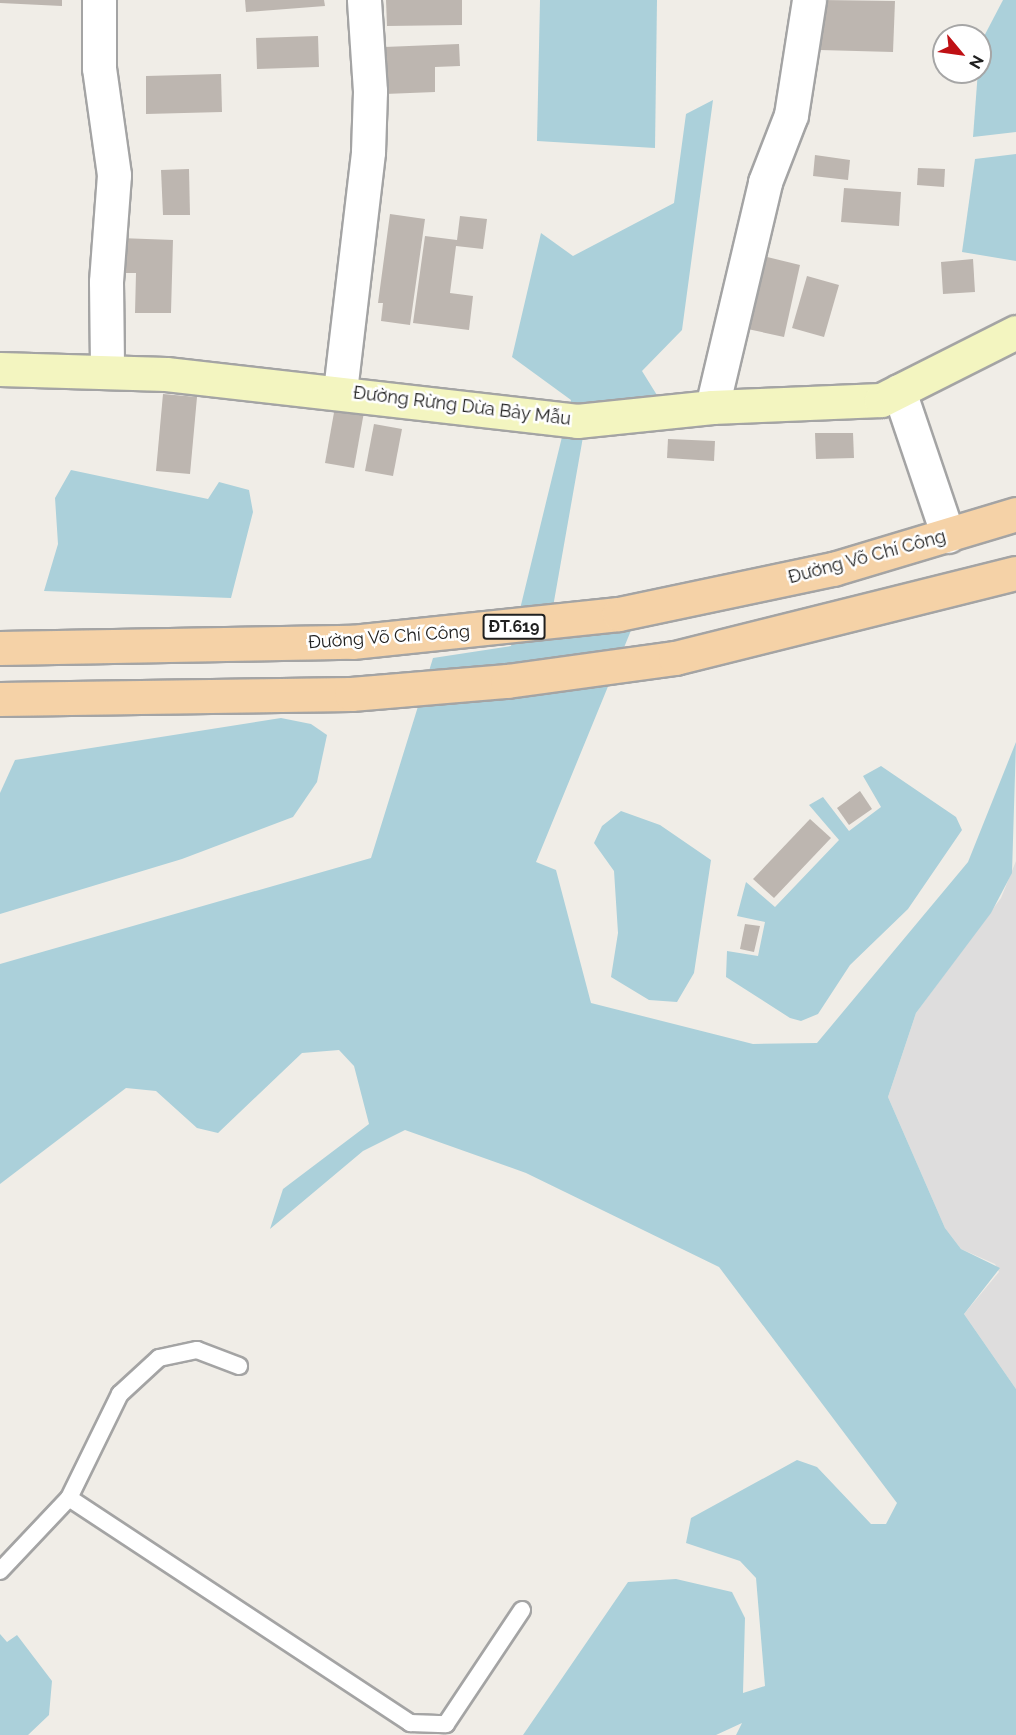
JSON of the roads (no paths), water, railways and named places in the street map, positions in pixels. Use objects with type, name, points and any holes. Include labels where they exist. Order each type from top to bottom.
[{"type":"main road","name":"Đường Võ Chí Công","points":[[0,648],[352,642],[473,632],[619,614],[833,569],[1016,514]]},
{"type":"main road","points":[[0,699],[351,694],[507,681],[675,658],[1016,574]]},
{"type":"street","points":[[99,0],[99,68],[114,175],[106,282],[107,370]]},
{"type":"street","points":[[340,391],[368,152],[370,92],[364,0]]},
{"type":"street","points":[[712,407],[765,182],[791,115],[809,0]]},
{"type":"street","name":"Đường Rừng Dừa Bảy Mẫu","points":[[0,369],[107,370],[340,391],[577,421],[712,407],[880,400],[1016,332]]},
{"type":"street","points":[[899,391],[948,536]]},
{"type":"lane","points":[[0,1571],[69,1498],[120,1394],[159,1358],[197,1350],[239,1366]]},
{"type":"lane","points":[[69,1498],[410,1723],[446,1724],[522,1610]]},
{"type":"water","points":[[540,0],[657,0],[655,148],[537,141]]},
{"type":"water","points":[[1003,0],[1016,0],[1016,132],[973,137],[977,84],[992,84],[990,24]]},
{"type":"water","points":[[713,100],[682,330],[642,371],[660,400],[589,403],[547,641],[632,628],[536,862],[556,870],[591,1003],[753,1044],[817,1043],[968,862],[1016,742],[1012,873],[991,913],[916,1013],[888,1097],[945,1228],[961,1249],[1000,1268],[964,1314],[1016,1389],[1016,1735],[736,1735],[742,1723],[716,1735],[523,1735],[628,1582],[676,1579],[732,1592],[745,1618],[743,1693],[765,1686],[756,1578],[740,1561],[686,1543],[691,1518],[797,1460],[817,1467],[871,1524],[886,1524],[897,1503],[719,1267],[526,1173],[405,1130],[363,1151],[270,1229],[283,1189],[369,1124],[354,1066],[339,1050],[302,1053],[218,1133],[197,1128],[156,1091],[126,1088],[0,1184],[0,964],[371,858],[433,658],[511,646],[571,400],[512,357],[541,233],[573,256],[674,203],[686,114]]},
{"type":"water","points":[[1016,154],[1016,261],[962,252],[975,159]]},
{"type":"water","points":[[71,470],[208,499],[219,482],[249,490],[253,512],[231,598],[44,591],[58,544],[55,498]]},
{"type":"water","points":[[281,718],[311,724],[327,735],[317,782],[293,817],[182,859],[0,914],[0,793],[15,760]]},
{"type":"water","points":[[881,766],[956,817],[962,830],[908,909],[850,965],[818,1014],[801,1021],[790,1018],[726,977],[727,951],[758,956],[765,922],[737,916],[746,882],[775,907],[839,840],[809,805],[823,797],[849,831],[881,807],[863,776]]},
{"type":"water","points":[[621,811],[660,825],[711,860],[694,973],[677,1002],[649,1000],[611,977],[618,933],[614,871],[594,843],[602,826]]},
{"type":"water","points":[[0,1634],[7,1642],[17,1635],[52,1681],[49,1715],[28,1735],[0,1735]]}]
